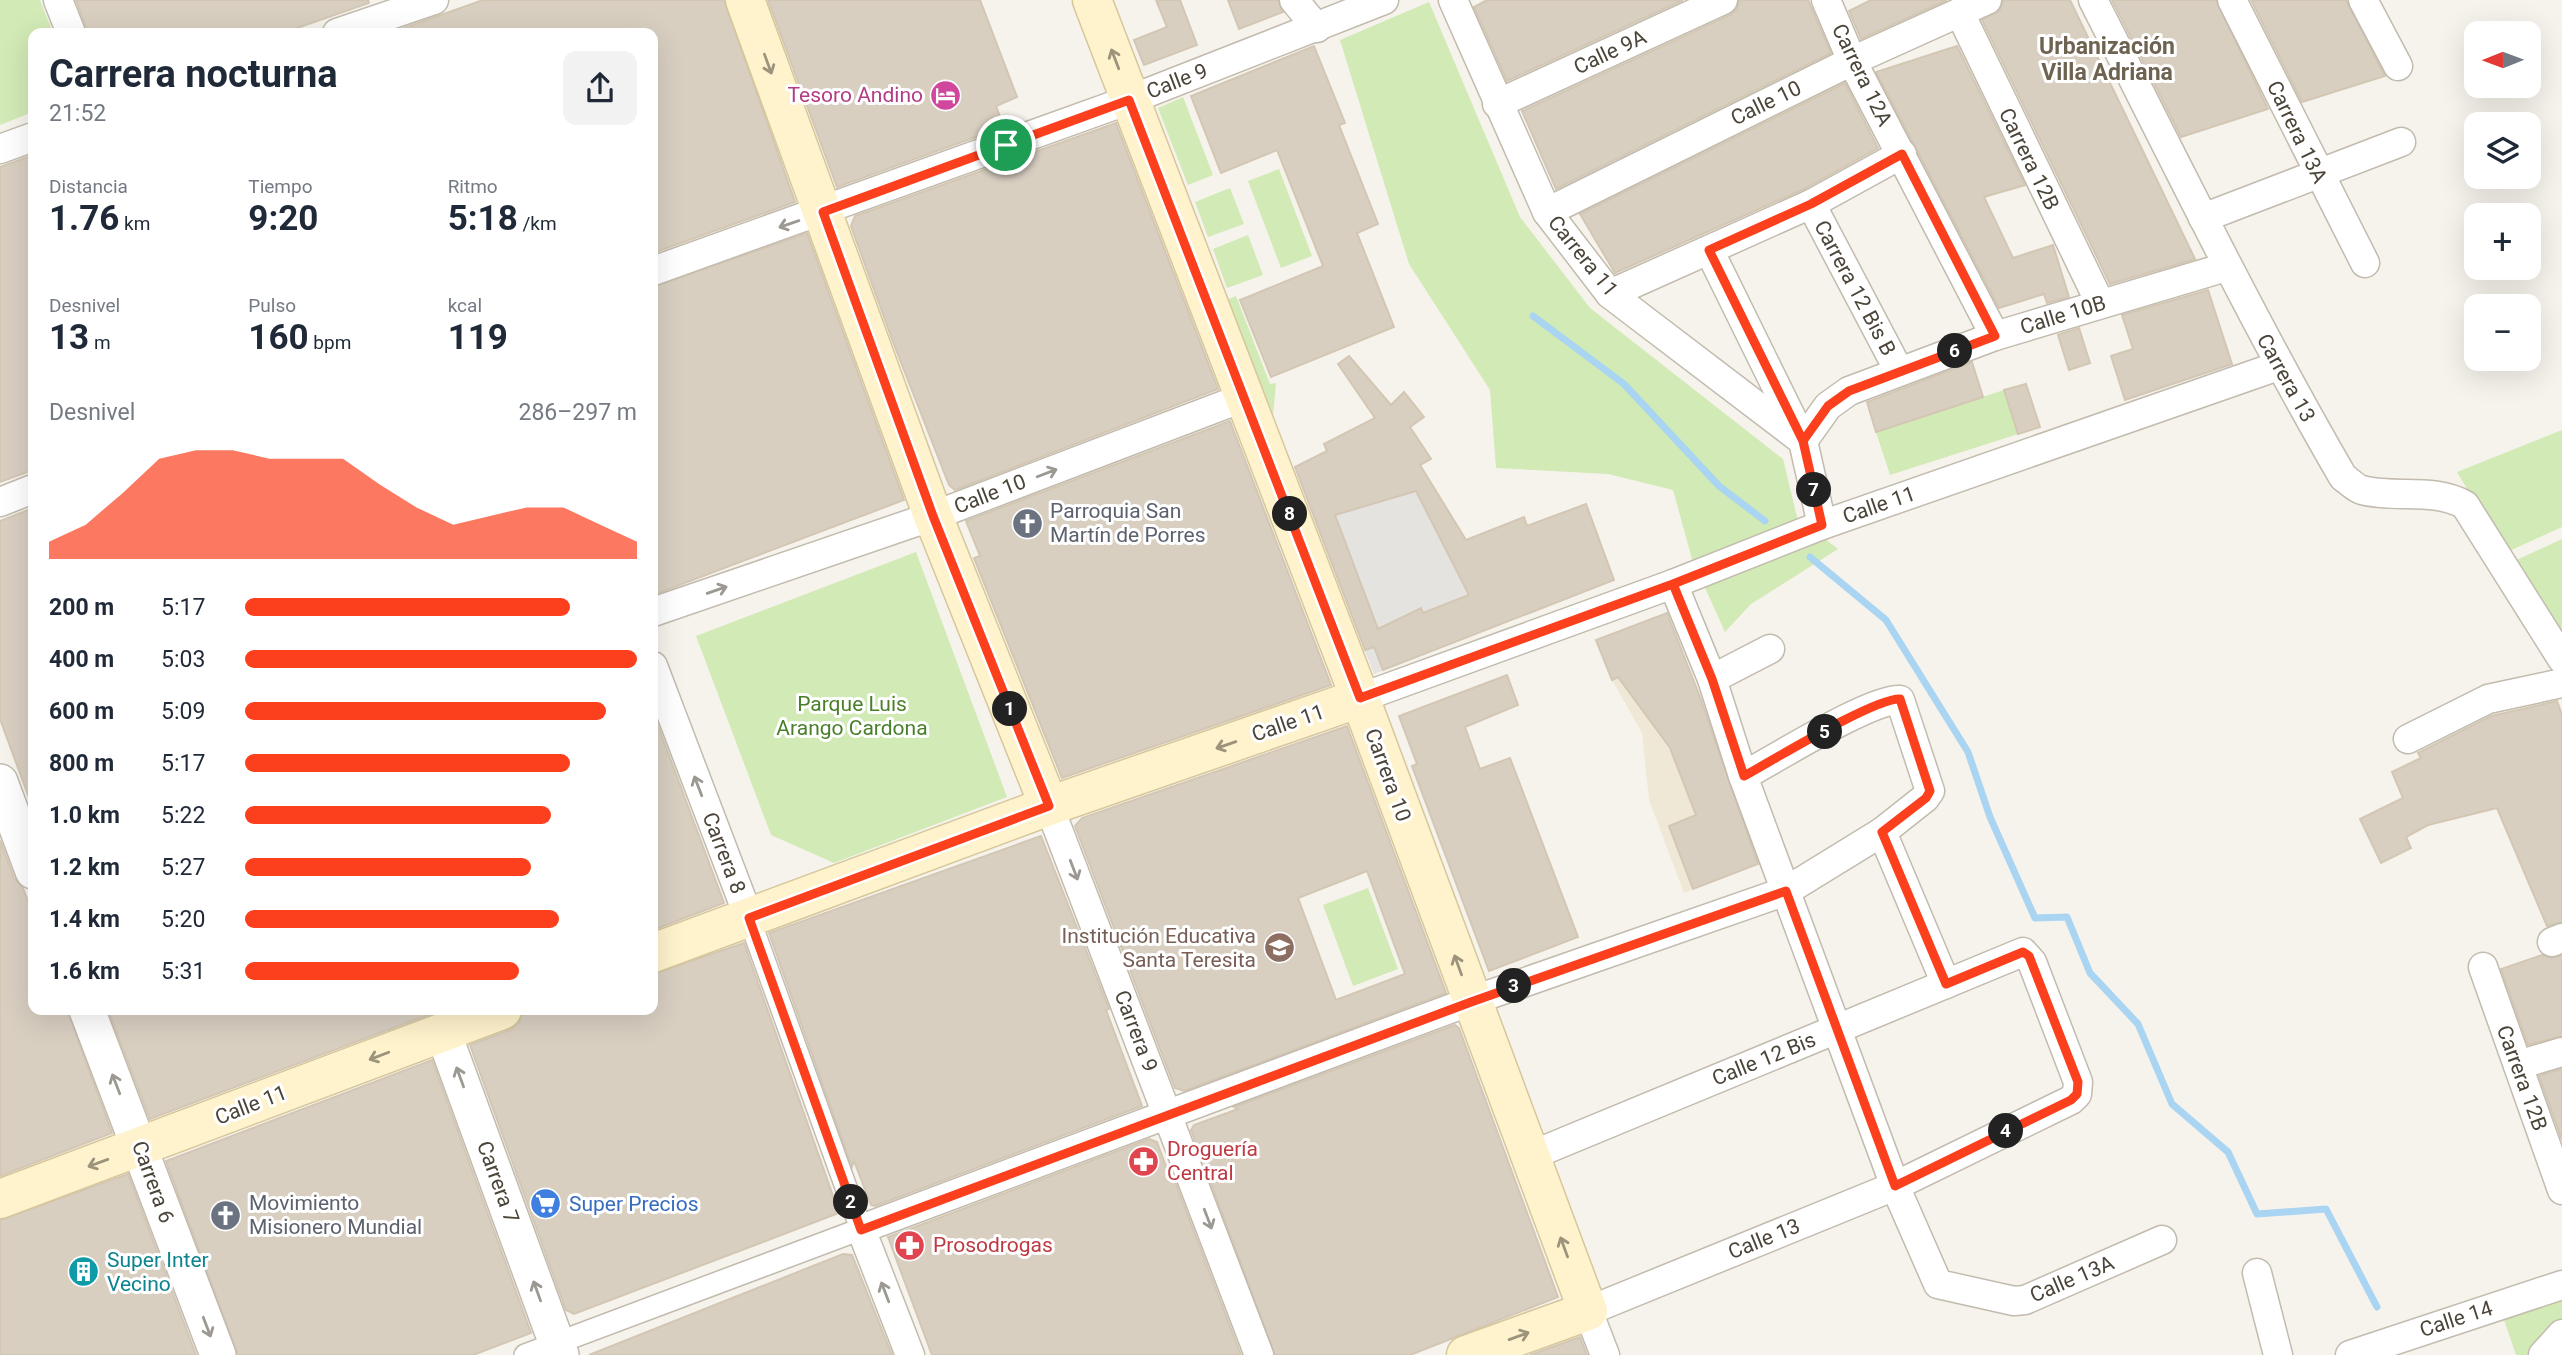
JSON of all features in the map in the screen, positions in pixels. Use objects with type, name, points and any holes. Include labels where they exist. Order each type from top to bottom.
[{"type":"main road","name":"Carrera 9","points":[[745,0],[933,516],[1049,806]]},
{"type":"main road","name":"Carrera 10","points":[[1091,0],[1360,698],[1588,1311]]},
{"type":"main road","name":"Calle 11","points":[[658,951],[1049,806],[1360,698]]},
{"type":"main road","name":"Calle 11","points":[[0,1199],[140,1148],[439,1021],[473,1015]]},
{"type":"main road","name":"Calle 13","points":[[1466,1355],[1588,1311]]},
{"type":"street","points":[[58,0],[69,28]]},
{"type":"street","points":[[356,28],[406,15],[434,0]]},
{"type":"street","points":[[1294,0],[1317,28]]},
{"type":"street","name":"Calle 9","points":[[658,269],[1129,100],[1384,0]]},
{"type":"street","name":"Carrera 11","points":[[1453,0],[1547,212],[1610,294],[1803,441]]},
{"type":"street","name":"Calle 9A","points":[[1497,104],[1723,0]]},
{"type":"street","name":"Carrera 12A","points":[[1826,0],[1852,61],[1995,336]]},
{"type":"street","name":"Calle 10","points":[[1547,212],[1852,61],[1987,0]]},
{"type":"street","name":"Carrera 13","points":[[2093,0],[2226,267],[2278,366],[2343,477],[2360,489],[2433,495],[2454,499],[2465,505],[2562,659]]},
{"type":"street","name":"Carrera 13A","points":[[2232,0],[2365,263]]},
{"type":"street","points":[[2363,0],[2398,66]]},
{"type":"street","name":"Carrera 12B","points":[[1960,13],[2101,303]]},
{"type":"street","points":[[0,149],[28,139]]},
{"type":"street","points":[[2203,218],[2317,172],[2402,142]]},
{"type":"street","points":[[1610,294],[1811,204],[1902,154]]},
{"type":"street","name":"Carrera 12 Bis B","points":[[1811,204],[1899,371]]},
{"type":"street","points":[[1709,250],[1803,441],[1822,525]]},
{"type":"street","name":"Calle 10B","points":[[1803,441],[1828,406],[1849,391],[1995,336],[2226,267]]},
{"type":"street","name":"Calle 11","points":[[1360,698],[1673,584],[1822,525],[2278,366]]},
{"type":"street","name":"Calle 10","points":[[658,610],[933,516],[1245,397]]},
{"type":"street","points":[[0,502],[28,491]]},
{"type":"street","points":[[1673,584],[1712,679],[1744,776],[1895,1186]]},
{"type":"street","points":[[1712,679],[1770,649]]},
{"type":"street","name":"Carrera 8","points":[[658,679],[749,918],[861,1230],[910,1355]]},
{"type":"street","points":[[2408,739],[2487,699],[2562,683]]},
{"type":"street","points":[[547,1351],[1168,1113],[1786,891],[1882,832],[1926,798],[1930,791],[1900,699],[1891,699],[1744,776]]},
{"type":"street","points":[[0,782],[22,850]]},
{"type":"street","name":"Carrera 9","points":[[1049,806],[1259,1355]]},
{"type":"street","points":[[1882,832],[1946,984]]},
{"type":"street","name":"Calle 12 Bis","points":[[1530,1156],[2023,952],[2032,962]]},
{"type":"street","name":"Calle 13","points":[[1588,1311],[1895,1186],[2071,1100],[2077,1094],[2078,1082],[2032,962]]},
{"type":"street","name":"Carrera 12B","points":[[2483,967],[2560,1176]]},
{"type":"street","name":"Carrera 6","points":[[89,1015],[218,1355]]},
{"type":"street","name":"Carrera 7","points":[[439,1021],[547,1351]]},
{"type":"street","points":[[2518,1065],[2562,1052]]},
{"type":"street","name":"Calle 13A","points":[[1895,1186],[1938,1284],[2014,1301],[2025,1300],[2162,1240]]},
{"type":"street","points":[[2257,1273],[2278,1355]]},
{"type":"street","name":"Calle 14","points":[[2350,1355],[2562,1285]]},
{"type":"street","name":"Carrera 10","points":[[1588,1311],[1605,1355]]},
{"type":"street","points":[[2543,1355],[2562,1335]]},
{"type":"shaded area","points":[[1420,465],[1478,560],[1487,556],[1512,620],[1374,674],[1309,505]]},
{"type":"shaded area","points":[[1623,675],[1631,695],[1751,866],[1684,893],[1649,800],[1642,733],[1612,680]]},
{"type":"green space","points":[[0,0],[40,0],[51,28],[28,28],[28,114],[0,125]]},
{"type":"green space","points":[[1429,2],[1520,217],[1590,308],[1783,459],[1797,517],[1838,549],[1751,604],[1725,632],[1692,559],[1673,490],[1608,474],[1496,468],[1490,390],[1409,264],[1340,40]]},
{"type":"green space","points":[[1183,97],[1213,175],[1188,185],[1158,108]]},
{"type":"green space","points":[[1279,169],[1312,256],[1281,268],[1248,181]]},
{"type":"green space","points":[[1230,188],[1244,224],[1208,237],[1195,202]]},
{"type":"green space","points":[[1248,235],[1263,275],[1227,288],[1213,249]]},
{"type":"green space","points":[[1236,296],[1270,384],[1276,383],[1272,427],[1227,300]]},
{"type":"green space","points":[[2004,390],[2018,434],[1890,475],[1876,432]]},
{"type":"green space","points":[[2562,430],[2562,527],[2505,553],[2457,472]]},
{"type":"green space","points":[[2562,539],[2562,646],[2510,563]]},
{"type":"green space","name":"Parque Luis Arango Cardona","points":[[916,552],[1007,797],[834,863],[771,835],[696,636]]},
{"type":"green space","points":[[1368,888],[1398,969],[1353,986],[1323,905]]},
{"type":"green space","points":[[2562,1296],[2562,1324],[2533,1355],[2516,1355],[2503,1317]]},
{"type":"building","points":[[76,0],[368,0],[369,3],[297,28],[86,28]]},
{"type":"building","points":[[483,0],[724,0],[795,202],[658,251],[658,28],[404,28]]},
{"type":"building","points":[[768,0],[980,0],[1017,97],[996,106],[1004,127],[837,187]]},
{"type":"building","points":[[1156,0],[1180,0],[1197,45],[1144,65],[1134,40],[1167,27]]},
{"type":"building","points":[[1228,0],[1278,0],[1283,12],[1239,29]]},
{"type":"building","points":[[1487,0],[1683,0],[1507,81],[1474,7]]},
{"type":"building","points":[[1739,0],[1808,0],[1831,53],[1556,189],[1522,111],[1730,15],[1737,9]]},
{"type":"building","points":[[1871,0],[1947,0],[1861,39],[1849,11]]},
{"type":"building","points":[[2003,0],[2070,0],[2195,259],[2110,284],[1982,20],[2000,10]]},
{"type":"building","points":[[2112,0],[2216,0],[2268,109],[2181,137]]},
{"type":"building","points":[[2251,0],[2346,0],[2385,76],[2302,102]]},
{"type":"building","points":[[1314,46],[1345,123],[1339,125],[1378,224],[1357,233],[1394,327],[1271,377],[1240,300],[1323,266],[1277,150],[1221,173],[1191,96]]},
{"type":"building","points":[[1957,46],[2025,185],[1984,197],[2013,258],[2053,245],[2069,297],[2047,303],[2044,294],[1999,308],[1876,72]]},
{"type":"building","points":[[1845,83],[1878,148],[1804,189],[1615,273],[1580,214]]},
{"type":"building","points":[[1116,123],[1218,389],[955,490],[949,485],[893,342],[851,226],[855,216]]},
{"type":"building","points":[[28,157],[28,472],[0,482],[0,167]]},
{"type":"building","points":[[807,233],[904,500],[658,593],[658,285]]},
{"type":"building","points":[[2208,290],[2232,364],[2125,400],[2111,356],[2133,349],[2122,315]]},
{"type":"building","points":[[2079,328],[2090,363],[2069,370],[2058,335]]},
{"type":"building","points":[[1349,356],[1391,405],[1404,392],[1424,417],[1410,427],[1431,459],[1420,465],[1466,540],[1524,517],[1527,526],[1586,504],[1614,580],[1383,670],[1374,647],[1365,650],[1295,467],[1327,451],[1324,444],[1375,418],[1338,364]],"holes":[[[1416,491],[1469,595],[1423,613],[1421,608],[1378,629],[1335,515]]]},
{"type":"building","points":[[1972,362],[1983,397],[1876,432],[1867,402]]},
{"type":"building","points":[[2026,384],[2040,427],[2018,434],[2004,390]]},
{"type":"building","points":[[1230,421],[1331,685],[1062,778],[974,558],[980,556],[966,521]]},
{"type":"building","points":[[28,510],[28,795],[0,719],[0,521]]},
{"type":"building","points":[[1667,613],[1700,697],[1758,864],[1693,889],[1669,826],[1696,815],[1670,748],[1618,677],[1612,680],[1596,640]]},
{"type":"building","points":[[1507,675],[1518,705],[1465,727],[1480,769],[1510,758],[1578,937],[1489,971],[1412,766],[1417,764],[1399,716]]},
{"type":"building","points":[[2557,701],[2562,715],[2562,922],[2547,926],[2497,808],[2428,825],[2406,837],[2411,848],[2381,863],[2360,819],[2403,798],[2392,772],[2421,758],[2418,753],[2491,716]]},
{"type":"building","points":[[658,726],[724,903],[658,928]]},
{"type":"building","points":[[1347,726],[1446,993],[1184,1091],[1175,1088],[1075,826],[1082,818]],"holes":[[[1367,871],[1405,974],[1336,1000],[1298,898]]]},
{"type":"building","points":[[1041,836],[1109,1009],[1106,1010],[1142,1106],[875,1206],[871,1205],[854,1161],[852,1167],[769,933]]},
{"type":"building","points":[[0,840],[14,878],[23,888],[28,902],[28,1015],[69,1015],[112,1133],[0,1176]]},
{"type":"building","points":[[744,943],[839,1213],[574,1314],[566,1310],[470,1045],[510,1030],[519,1023],[521,1015],[658,1015],[658,972]]},
{"type":"building","points":[[2542,955],[2550,958],[2562,956],[2562,1036],[2528,1045],[2501,969]]},
{"type":"building","points":[[110,1015],[428,1015],[150,1119]]},
{"type":"building","points":[[1455,1025],[1459,1028],[1558,1297],[1410,1355],[1275,1355],[1191,1130],[1194,1125],[1238,1109],[1234,1107]]},
{"type":"building","points":[[432,1060],[531,1333],[473,1355],[238,1355],[166,1161]]},
{"type":"building","points":[[2562,1069],[2562,1140],[2539,1076]]},
{"type":"building","points":[[1149,1139],[1157,1142],[1167,1169],[1169,1166],[1241,1355],[932,1355],[888,1237]]},
{"type":"building","points":[[128,1174],[196,1355],[0,1355],[0,1220]]},
{"type":"building","points":[[843,1254],[852,1255],[892,1355],[589,1355]]},
{"type":"building","points":[[1580,1337],[1587,1355],[1530,1355]]},
{"type":"waterway","points":[[1533,316],[1624,384],[1719,486],[1765,521]]},
{"type":"waterway","points":[[1810,557],[1886,620],[1968,752],[1990,817],[2035,918],[2067,917],[2090,973],[2138,1024],[2172,1104],[2228,1152],[2257,1214],[2326,1209],[2377,1307]]},
{"type":"place","name":"Tesoro Andino","points":[[946,95]]},
{"type":"place","name":"Parroquia San Martín de Porres","points":[[1027,523]]},
{"type":"place","name":"Institución Educativa Santa Teresita","points":[[1279,948]]},
{"type":"place","name":"Droguería Central","points":[[1144,1161]]},
{"type":"place","name":"Super Precios","points":[[546,1204]]},
{"type":"place","name":"Movimiento Misionero Mundial","points":[[226,1215]]},
{"type":"place","name":"Prosodrogas","points":[[910,1245]]},
{"type":"place","name":"Super Inter Vecino","points":[[84,1272]]},
{"type":"district","name":"Urbanización Villa Adriana","points":[[2107,59]]},
{"type":"route","points":[[1006,145],[823,212],[933,516],[1049,806],[749,918],[861,1230],[1168,1113],[1786,891],[1839,1028],[1895,1186],[2071,1100],[2077,1094],[2078,1082],[2029,956],[2023,952],[1946,984],[1882,832],[1926,798],[1930,791],[1900,699],[1891,699],[1841,723],[1744,776],[1712,679],[1673,584],[1822,525],[1803,441],[1828,406],[1849,391],[1995,336],[1902,154],[1811,204],[1709,250],[1803,441],[1822,525],[1747,554],[1673,584],[1360,698],[1129,100],[1006,145]]}]
